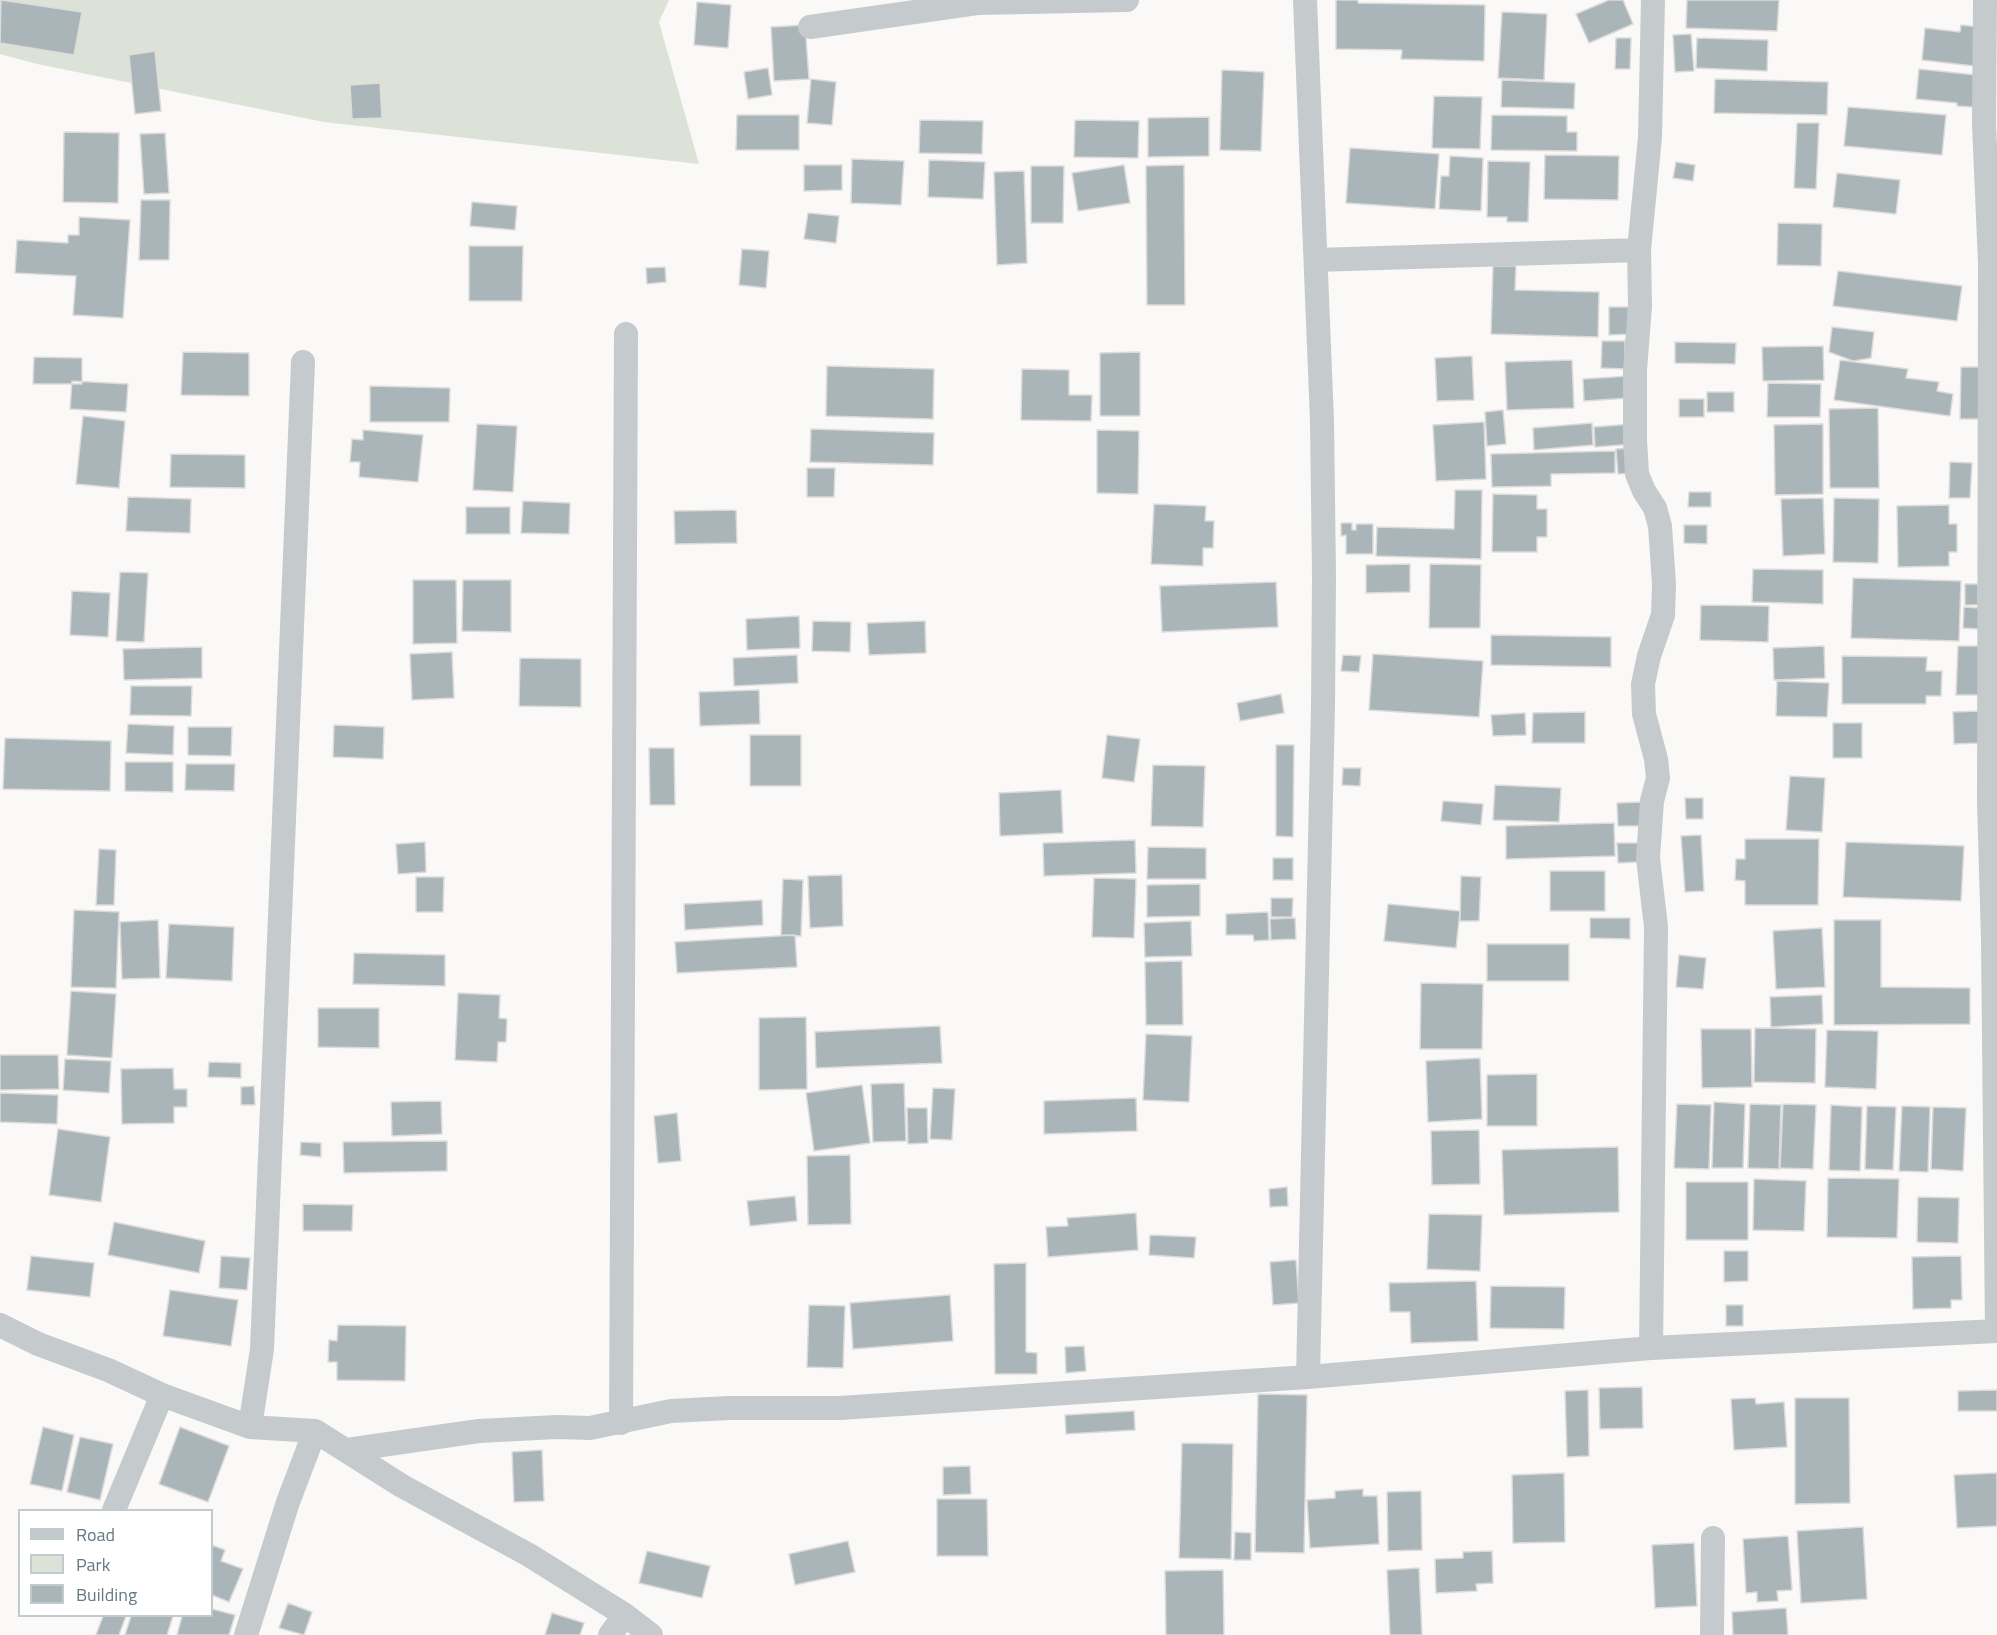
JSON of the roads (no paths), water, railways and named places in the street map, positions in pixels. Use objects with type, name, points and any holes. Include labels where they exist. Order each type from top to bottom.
[{"type":"street","points":[[810,27],[977,3],[1128,0]]},
{"type":"street","points":[[1305,0],[1322,421],[1323,694],[1308,1377]]},
{"type":"street","points":[[1651,1348],[1656,927],[1648,858],[1652,801],[1658,778],[1656,759],[1644,714],[1643,684],[1663,615],[1664,584],[1660,526],[1655,508],[1637,474],[1635,382],[1640,306],[1639,250],[1650,137],[1653,0]]},
{"type":"street","points":[[347,1450],[480,1431],[557,1427],[590,1428],[671,1411],[729,1408],[840,1408],[1308,1377],[1651,1348],[1997,1331],[1993,940],[1989,802],[1993,263],[1984,133],[1985,0]]},
{"type":"street","points":[[1316,260],[1639,250]]},
{"type":"street","points":[[621,1423],[626,334]]},
{"type":"street","points":[[250,1427],[262,1348],[303,362]]},
{"type":"street","points":[[0,1325],[38,1344],[108,1370],[162,1395],[250,1427],[315,1431],[378,1472],[463,1521],[529,1555],[626,1615],[651,1635]]},
{"type":"street","points":[[114,1509],[162,1395]]},
{"type":"street","points":[[246,1635],[288,1502],[315,1431]]},
{"type":"street","points":[[1712,1635],[1713,1538]]},
{"type":"street","points":[[610,1635],[626,1615]]}]
